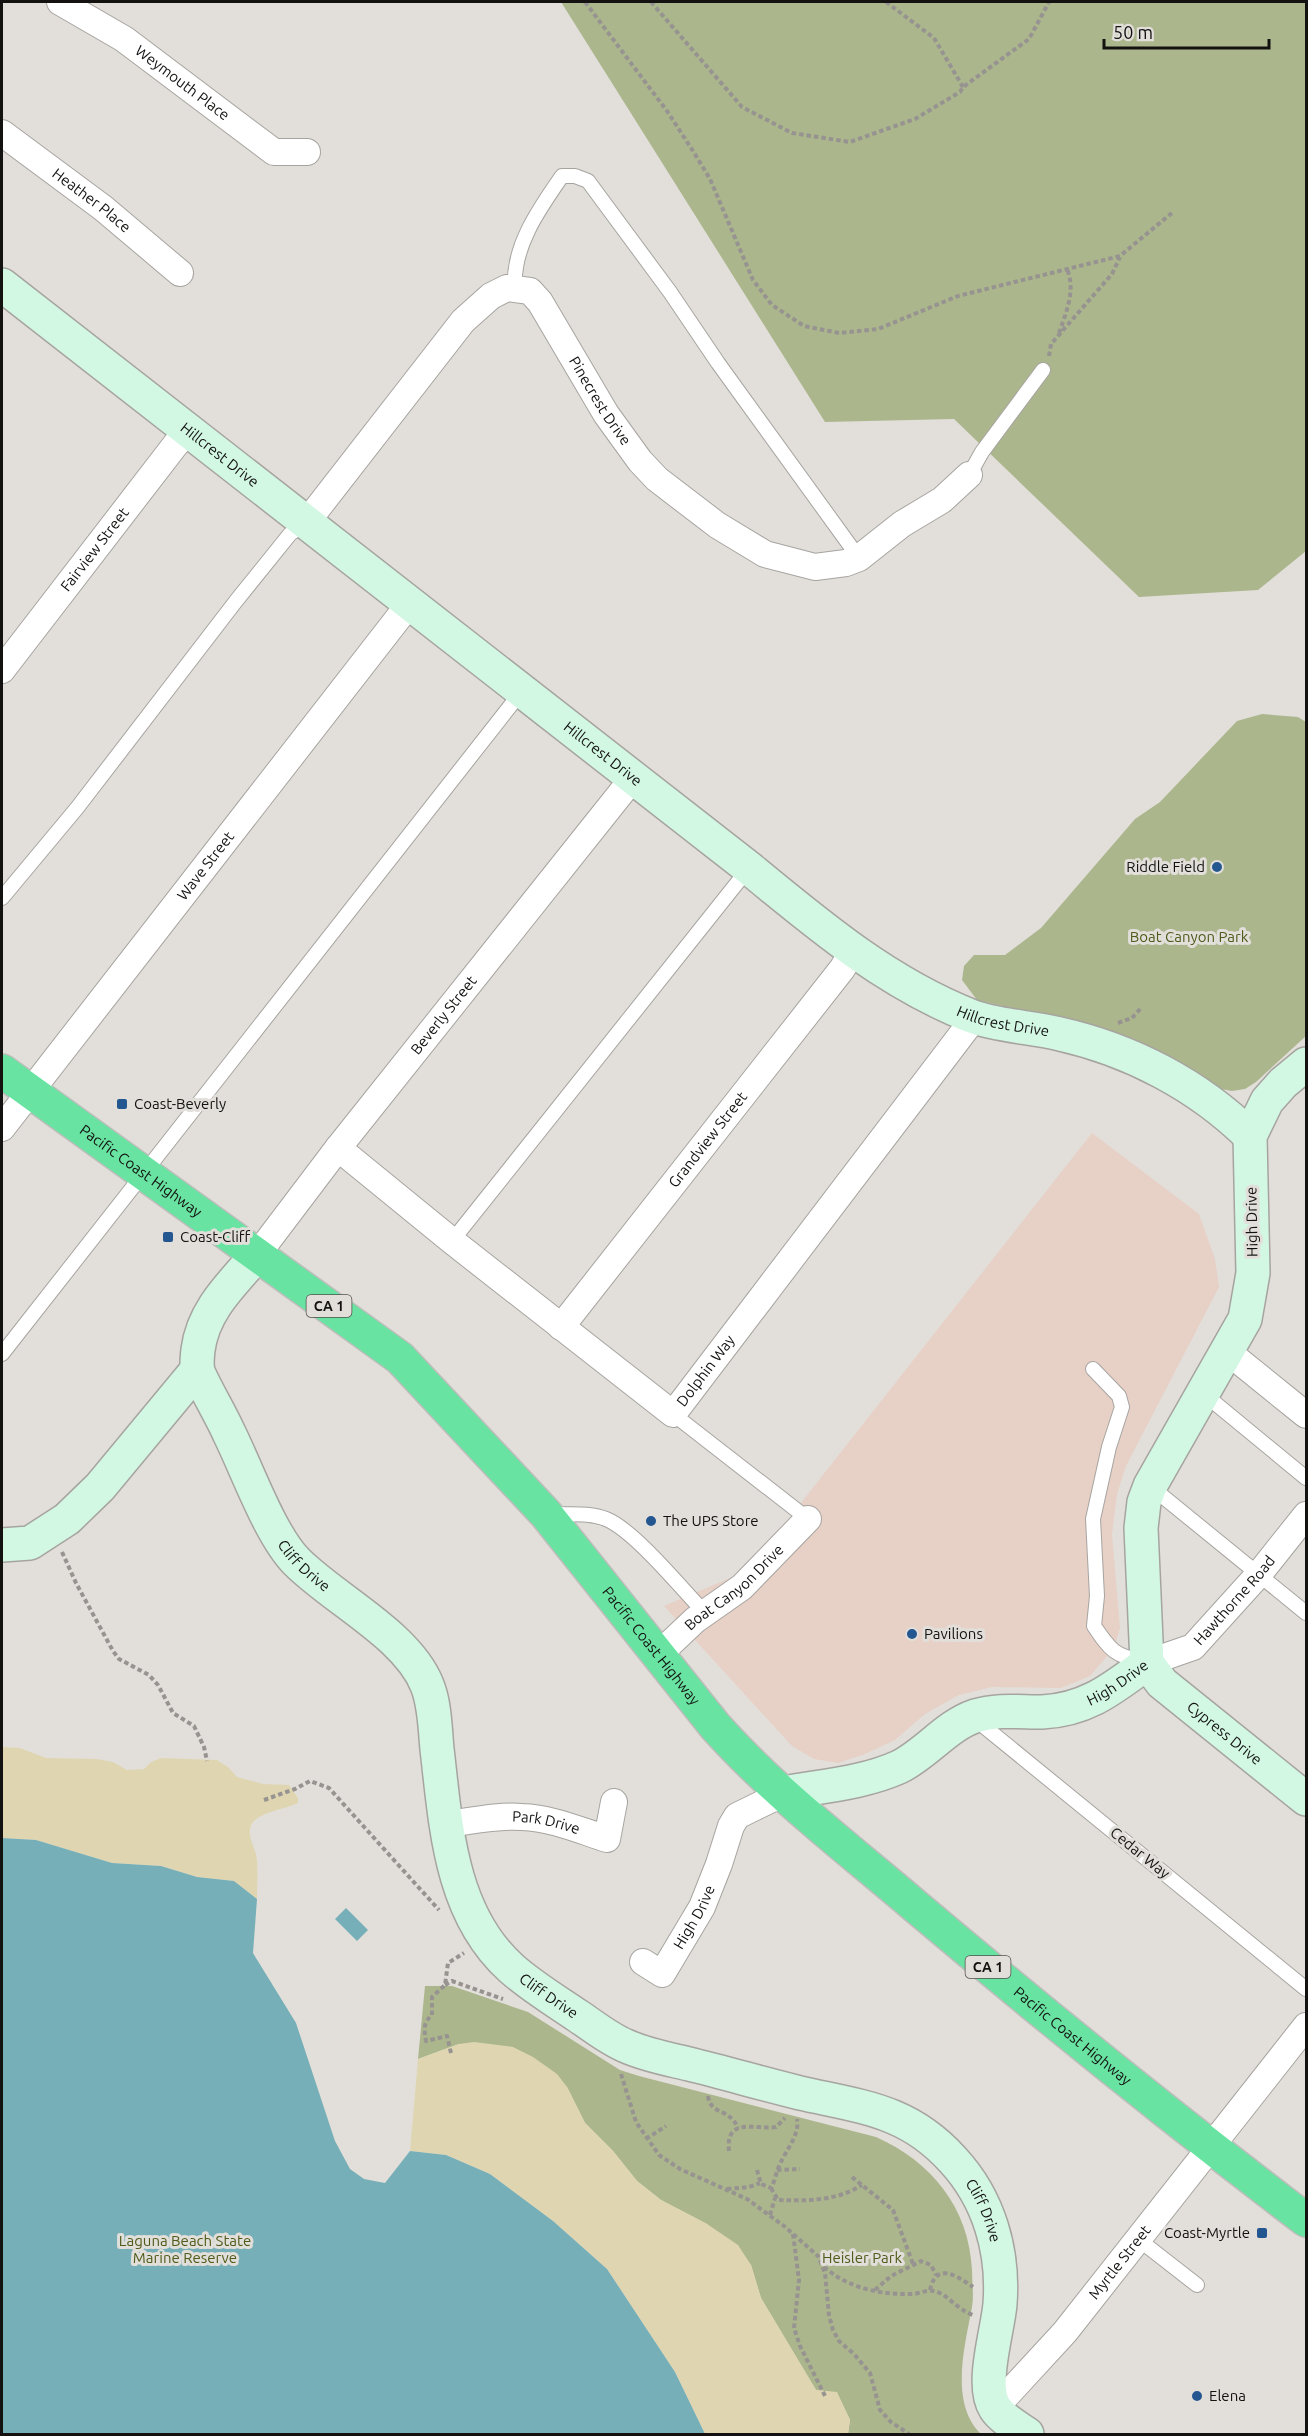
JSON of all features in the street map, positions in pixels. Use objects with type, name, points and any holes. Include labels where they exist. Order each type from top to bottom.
[{"type":"highway","name":"Pacific Coast Highway","points":[[2,1071],[28,1092],[400,1358],[546,1514],[737,1751],[980,1960],[1210,2148],[1306,2220]]},
{"type":"street","name":"Weymouth Place","points":[[60,2],[124,39],[274,152],[307,152]]},
{"type":"street","name":"Heather Place","points":[[2,133],[103,208],[180,273]]},
{"type":"street","name":"Hillcrest Drive","points":[[2,285],[853,951],[934,1000],[975,1017],[1062,1034],[1113,1049],[1142,1062],[1188,1087],[1230,1117],[1250,1136]]},
{"type":"street","points":[[306,523],[463,321],[491,296],[507,288],[515,288]]},
{"type":"street","name":"Pinecrest Drive","points":[[515,288],[530,291],[540,302],[606,414],[640,461],[666,486],[725,531],[765,554],[815,567],[832,566],[859,558],[902,524],[942,500],[969,476]]},
{"type":"street","name":"Fairview Street","points":[[2,670],[176,444],[189,431]]},
{"type":"street","name":"Wave Street","points":[[2,1128],[410,603]]},
{"type":"street","name":"Beverly Street","points":[[257,1255],[338,1148],[633,778]]},
{"type":"street","name":"Grandview Street","points":[[561,1327],[842,969],[853,951]]},
{"type":"street","name":"Dolphin Way","points":[[338,1148],[452,1241],[673,1414],[975,1017]]},
{"type":"street","name":"High Drive","points":[[643,1962],[662,1974],[702,1907],[731,1826],[737,1816],[784,1793],[879,1774],[901,1766],[972,1717],[996,1711],[1043,1712],[1072,1708],[1096,1699],[1147,1663],[1141,1528],[1144,1502],[1150,1486],[1245,1319],[1252,1283],[1253,1197],[1250,1136],[1267,1101],[1283,1083],[1306,1064]]},
{"type":"street","points":[[2,1545],[30,1543],[67,1520],[100,1487],[197,1370],[198,1347],[214,1303],[257,1255]]},
{"type":"street","points":[[1228,1352],[1306,1415]]},
{"type":"street","name":"Cliff Drive","points":[[197,1370],[280,1540],[296,1562],[396,1642],[413,1660],[428,1686],[447,1824],[459,1888],[478,1927],[511,1968],[625,2046],[644,2053],[799,2092],[877,2109],[911,2124],[937,2142],[957,2163],[974,2187],[997,2241],[1000,2304],[990,2365],[990,2390],[995,2408]]},
{"type":"street","name":"Hawthorne Road","points":[[1147,1663],[1193,1647],[1259,1575],[1306,1515]]},
{"type":"street","name":"Boat Canyon Drive","points":[[658,1655],[705,1613],[742,1587],[808,1519]]},
{"type":"street","name":"Cypress Drive","points":[[1147,1663],[1162,1683],[1306,1799]]},
{"type":"street","name":"Park Drive","points":[[447,1824],[522,1816],[559,1823],[607,1839],[614,1802]]},
{"type":"street","name":"Myrtle Street","points":[[995,2408],[1065,2332],[1306,2026]]},
{"type":"street","points":[[995,2408],[1026,2434]]},
{"type":"lane","points":[[515,288],[514,270],[534,216],[562,176],[575,176],[588,181],[859,558]]},
{"type":"lane","points":[[969,476],[982,452],[1042,370]]},
{"type":"lane","points":[[2,898],[77,808],[290,534],[306,523]]},
{"type":"lane","points":[[2,1354],[522,691]]},
{"type":"lane","points":[[452,1241],[749,868]]},
{"type":"lane","points":[[1093,1369],[1119,1396],[1122,1407],[1109,1447],[1093,1519],[1097,1596],[1094,1626],[1107,1645],[1120,1656],[1147,1663]]},
{"type":"lane","points":[[1204,1394],[1306,1478]]},
{"type":"lane","points":[[673,1414],[808,1519]]},
{"type":"lane","points":[[1150,1486],[1306,1613]]},
{"type":"lane","points":[[546,1514],[592,1515],[608,1520],[631,1536],[705,1613]]},
{"type":"lane","name":"Cedar Way","points":[[972,1717],[1306,1989]]},
{"type":"lane","points":[[1138,2239],[1197,2285]]},
{"type":"path","points":[[585,2],[667,111],[710,179],[753,280],[772,305],[804,326],[839,333],[878,329],[958,296],[1120,256]]},
{"type":"path","points":[[651,2],[742,107],[792,133],[850,142],[915,118],[960,92],[963,87],[1029,39],[1049,2]]},
{"type":"path","points":[[886,2],[934,38],[963,87]]},
{"type":"path","points":[[1042,370],[1047,364],[1051,344],[1112,274],[1120,256],[1173,212]]},
{"type":"path","points":[[1058,337],[1069,302],[1071,278],[1068,268]]},
{"type":"path","points":[[52,1529],[76,1583],[113,1651],[119,1659],[149,1676],[158,1685],[173,1713],[195,1726],[207,1761]]},
{"type":"path","points":[[264,1800],[310,1781],[330,1788],[438,1910],[478,1927],[448,1963],[445,1985],[432,1996],[432,2014],[425,2021],[426,2041],[447,2036],[451,2053]]},
{"type":"path","points":[[608,2036],[636,2122],[659,2155],[680,2169],[747,2199],[770,2215],[818,2256],[823,2266],[833,2330],[838,2342],[854,2354],[870,2373],[880,2410],[900,2429],[909,2434]]},
{"type":"path","points":[[729,2151],[730,2137],[738,2128],[776,2127],[788,2116]]},
{"type":"path","points":[[770,2215],[775,2198],[771,2188],[777,2170],[794,2137],[798,2122]]},
{"type":"path","points":[[646,2139],[666,2126]]},
{"type":"path","points":[[777,2170],[800,2169]]},
{"type":"path","points":[[757,2170],[761,2184]]},
{"type":"path","points":[[852,2177],[893,2210],[913,2264]]},
{"type":"path","points":[[726,2189],[761,2184],[771,2188]]},
{"type":"path","points":[[775,2198],[778,2200],[819,2199],[841,2194],[862,2184]]},
{"type":"path","points":[[793,2234],[799,2280],[794,2328],[826,2398]]},
{"type":"path","points":[[874,2290],[891,2276],[921,2261],[927,2262],[936,2275]]},
{"type":"path","points":[[823,2266],[845,2282],[874,2290],[906,2294],[930,2290],[943,2295],[958,2308],[970,2314]]},
{"type":"path","points":[[930,2290],[932,2279],[936,2275],[945,2273],[973,2287]]},
{"type":"path","points":[[898,2434],[900,2429]]},
{"type":"shaded area","points":[[1092,1133],[1199,1214],[1215,1259],[1219,1287],[1126,1466],[1117,1494],[1112,1534],[1120,1628],[1114,1648],[1090,1676],[1061,1688],[992,1687],[959,1695],[925,1714],[895,1740],[865,1754],[838,1763],[814,1759],[792,1746],[664,1606],[730,1578],[764,1557],[804,1499]]},
{"type":"green space","points":[[561,2],[1306,2],[1306,551],[1258,590],[1139,597],[954,419],[825,422]]},
{"type":"green space","name":"Boat Canyon Park","points":[[1262,714],[1298,717],[1306,722],[1306,1036],[1256,1082],[1245,1089],[1232,1091],[1221,1089],[1186,1069],[1051,1017],[977,1000],[962,980],[964,966],[974,955],[1005,955],[1041,928],[1135,819],[1160,802],[1237,721]]},
{"type":"green space","name":"Heisler Park","points":[[425,1986],[452,1986],[528,2012],[620,2070],[876,2137],[896,2147],[914,2160],[944,2190],[964,2227],[972,2270],[973,2298],[963,2356],[962,2390],[971,2421],[981,2434],[848,2434],[850,2420],[837,2393],[816,2390],[761,2298],[751,2265],[707,2224],[661,2200],[637,2181],[613,2151],[585,2123],[567,2087],[459,2044],[418,2059]]},
{"type":"sand","points":[[2,1747],[20,1748],[46,1758],[97,1759],[113,1762],[127,1770],[144,1769],[151,1762],[161,1758],[217,1760],[237,1777],[263,1784],[289,1785],[298,1798],[298,1803],[264,1815],[251,1825],[250,1835],[257,1861],[257,1899],[234,1881],[197,1877],[161,1866],[112,1863],[36,1840],[2,1838]]},
{"type":"sand","points":[[474,2042],[513,2047],[533,2057],[557,2074],[567,2087],[585,2123],[613,2151],[637,2181],[661,2200],[707,2224],[738,2245],[751,2265],[761,2298],[816,2390],[837,2392],[850,2420],[848,2434],[705,2434],[675,2372],[607,2269],[553,2221],[490,2174],[446,2155],[410,2151],[418,2059],[459,2044]]},
{"type":"water","name":"Laguna Beach State Marine Reserve","points":[[2,1838],[36,1840],[112,1863],[161,1866],[197,1877],[234,1881],[257,1899],[253,1953],[296,2023],[335,2141],[350,2169],[364,2179],[385,2183],[410,2151],[446,2155],[490,2174],[553,2221],[607,2269],[675,2372],[705,2434],[2,2434]]},
{"type":"water","points":[[346,1908],[368,1930],[357,1941],[335,1919]]},
{"type":"place","name":"Riddle Field","points":[[1217,867]]},
{"type":"place","name":"Coast-Beverly","points":[[122,1104]]},
{"type":"place","name":"Coast-Cliff","points":[[168,1237]]},
{"type":"place","name":"The UPS Store","points":[[651,1521]]},
{"type":"place","name":"Pavilions","points":[[912,1634]]},
{"type":"place","name":"Coast-Myrtle","points":[[1262,2233]]},
{"type":"place","name":"Elena","points":[[1197,2396]]}]
